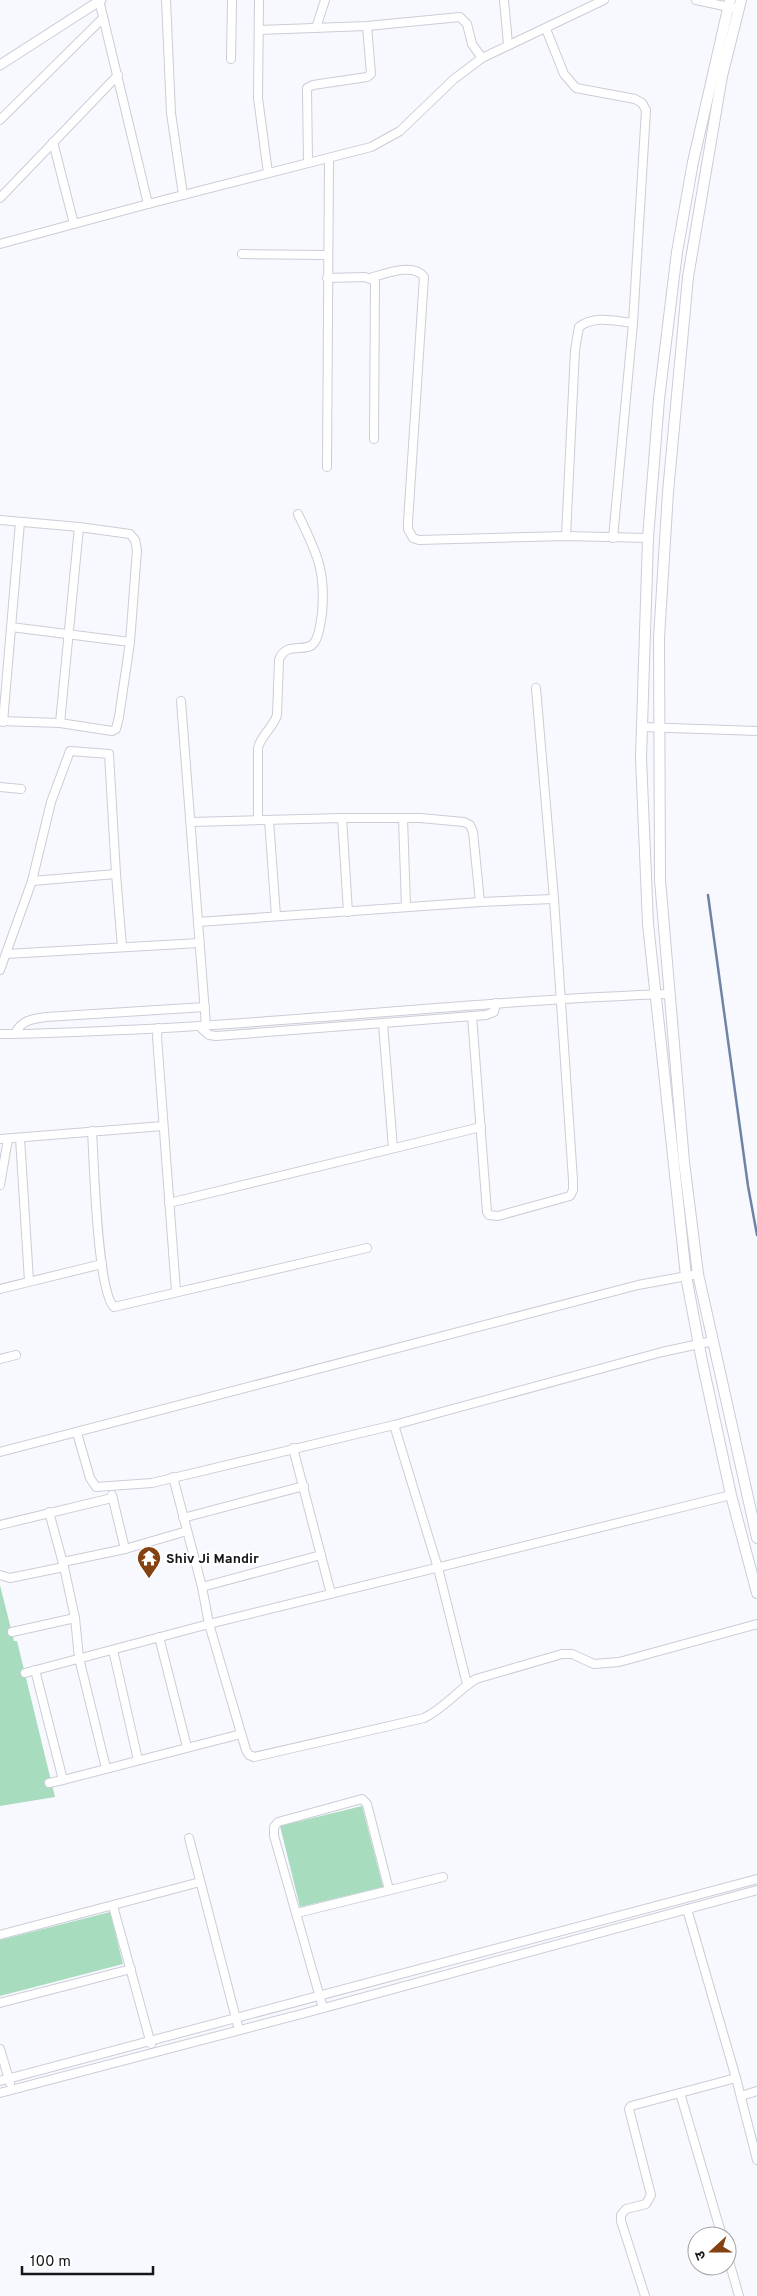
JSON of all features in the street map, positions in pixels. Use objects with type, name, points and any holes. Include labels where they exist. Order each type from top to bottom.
[{"type":"main road","points":[[734,4],[693,162],[677,252],[659,399],[648,538],[641,758],[648,924],[686,1276],[698,1343],[731,1495],[757,1594]]},
{"type":"main road","points":[[734,4],[688,277],[668,492],[660,638],[660,880],[668,994],[684,1162],[698,1274],[757,1538]]},
{"type":"street","points":[[166,0],[171,112],[183,195]]},
{"type":"street","points":[[231,59],[232,0]]},
{"type":"street","points":[[259,0],[258,98],[268,173]]},
{"type":"street","points":[[316,28],[325,0]]},
{"type":"street","points":[[504,0],[508,44]]},
{"type":"street","points":[[0,244],[148,204],[371,148],[393,136],[454,79],[482,58],[508,44],[546,29],[603,0]]},
{"type":"street","points":[[696,0],[734,4]]},
{"type":"street","points":[[0,65],[100,1],[102,19],[118,75],[148,204]]},
{"type":"street","points":[[259,30],[366,26],[460,17],[467,24],[472,44],[482,58]]},
{"type":"street","points":[[0,120],[102,19]]},
{"type":"street","points":[[308,163],[307,88],[313,85],[367,77],[371,74],[366,26]]},
{"type":"street","points":[[546,29],[564,74],[576,88],[635,99],[642,102],[646,110],[632,323],[613,538]]},
{"type":"street","points":[[0,198],[118,75]]},
{"type":"street","points":[[53,142],[74,224]]},
{"type":"street","points":[[327,467],[328,158]]},
{"type":"street","points":[[242,254],[328,255]]},
{"type":"street","points":[[328,278],[370,278],[405,271],[416,271],[424,277],[408,522],[409,534],[413,538],[419,540],[566,536],[648,538]]},
{"type":"street","points":[[370,278],[375,281],[376,286],[374,439]]},
{"type":"street","points":[[566,536],[579,327],[587,321],[596,319],[632,323]]},
{"type":"street","points":[[258,820],[258,748],[262,737],[275,721],[277,715],[280,655],[287,650],[309,646],[315,642],[321,620],[324,592],[322,570],[298,514]]},
{"type":"street","points":[[0,520],[80,527],[130,534],[135,540],[137,550],[130,642],[120,717],[116,729],[112,731],[60,723],[1,721],[20,522]]},
{"type":"street","points":[[60,723],[80,527]]},
{"type":"street","points":[[11,627],[130,642]]},
{"type":"street","points":[[472,1016],[486,1206],[489,1215],[498,1216],[566,1198],[572,1194],[561,999],[536,688]]},
{"type":"street","points":[[181,701],[205,1007],[203,1026],[205,1032],[216,1036],[472,1016],[494,1012],[496,1003]]},
{"type":"street","points":[[642,727],[757,731]]},
{"type":"street","points":[[0,970],[32,881],[51,802],[70,751],[109,754],[122,947]]},
{"type":"street","points":[[0,787],[22,789]]},
{"type":"street","points":[[191,822],[342,818],[403,818],[459,821],[470,825],[473,832],[480,902]]},
{"type":"street","points":[[342,818],[348,912]]},
{"type":"street","points":[[403,818],[406,908]]},
{"type":"street","points":[[269,820],[276,916]]},
{"type":"street","points":[[32,881],[116,874]]},
{"type":"street","points":[[198,922],[480,902],[554,899]]},
{"type":"street","points":[[6,954],[199,943]]},
{"type":"street","points":[[0,1034],[203,1026],[338,1017],[496,1003],[668,994]]},
{"type":"street","points":[[15,1034],[25,1021],[46,1016],[205,1007]]},
{"type":"street","points":[[383,1024],[393,1148]]},
{"type":"street","points":[[158,1028],[157,1036],[176,1292]]},
{"type":"street","points":[[0,1185],[4,1139],[164,1126]]},
{"type":"street","points":[[169,1204],[481,1127]]},
{"type":"street","points":[[92,1131],[102,1264],[107,1296],[114,1307],[367,1248]]},
{"type":"street","points":[[20,1138],[29,1281]]},
{"type":"street","points":[[0,1289],[102,1264]]},
{"type":"street","points":[[0,1452],[77,1434],[638,1285],[698,1274]]},
{"type":"street","points":[[77,1434],[92,1483],[96,1487],[110,1488],[152,1483],[394,1425],[698,1343],[713,1341]]},
{"type":"street","points":[[0,1359],[16,1355]]},
{"type":"street","points":[[394,1425],[438,1568],[467,1684]]},
{"type":"street","points":[[293,1448],[331,1594]]},
{"type":"street","points":[[173,1477],[202,1587],[209,1624],[249,1756],[261,1756],[424,1718],[437,1711],[467,1684],[493,1673],[562,1654],[572,1654],[594,1664],[619,1662],[757,1624]]},
{"type":"street","points":[[184,1518],[304,1486]]},
{"type":"street","points":[[110,1488],[125,1549]]},
{"type":"street","points":[[24,1673],[209,1624],[731,1495]]},
{"type":"street","points":[[0,1524],[112,1498]]},
{"type":"street","points":[[49,1512],[75,1618],[79,1658],[106,1768]]},
{"type":"street","points":[[0,1576],[10,1578],[187,1531]]},
{"type":"street","points":[[202,1587],[321,1555]]},
{"type":"street","points":[[12,1632],[75,1618]]},
{"type":"street","points":[[159,1637],[187,1747]]},
{"type":"street","points":[[113,1650],[138,1760]]},
{"type":"street","points":[[35,1670],[63,1780]]},
{"type":"street","points":[[49,1782],[241,1734]]},
{"type":"street","points":[[323,2008],[274,1836],[274,1827],[278,1822],[359,1798],[365,1800],[389,1890]]},
{"type":"street","points":[[189,1838],[239,2030]]},
{"type":"street","points":[[297,1914],[443,1877]]},
{"type":"street","points":[[0,2081],[757,1879]]},
{"type":"street","points":[[0,1936],[200,1882]]},
{"type":"street","points":[[0,2093],[323,2008],[757,1890]]},
{"type":"street","points":[[113,1906],[153,2052]]},
{"type":"street","points":[[687,1909],[736,2078],[757,2160]]},
{"type":"street","points":[[0,2002],[131,1969]]},
{"type":"street","points":[[0,2049],[12,2089]]},
{"type":"street","points":[[645,2296],[622,2221],[623,2212],[646,2204],[650,2195],[629,2109],[631,2106],[736,2078]]},
{"type":"street","points":[[741,2096],[757,2091]]},
{"type":"street","points":[[680,2093],[719,2226]]},
{"type":"street","points":[[733,2276],[739,2296]]},
{"type":"green space","points":[[0,1585],[14,1641],[17,1641],[55,1797],[0,1806]]},
{"type":"green space","points":[[362,1806],[383,1887],[300,1907],[280,1826]]},
{"type":"green space","points":[[110,1912],[123,1964],[0,1996],[0,1940]]},
{"type":"waterway","points":[[708,895],[748,1186],[757,1235]]},
{"type":"place","name":"Shiv Ji Mandir","points":[[149,1579]]}]
